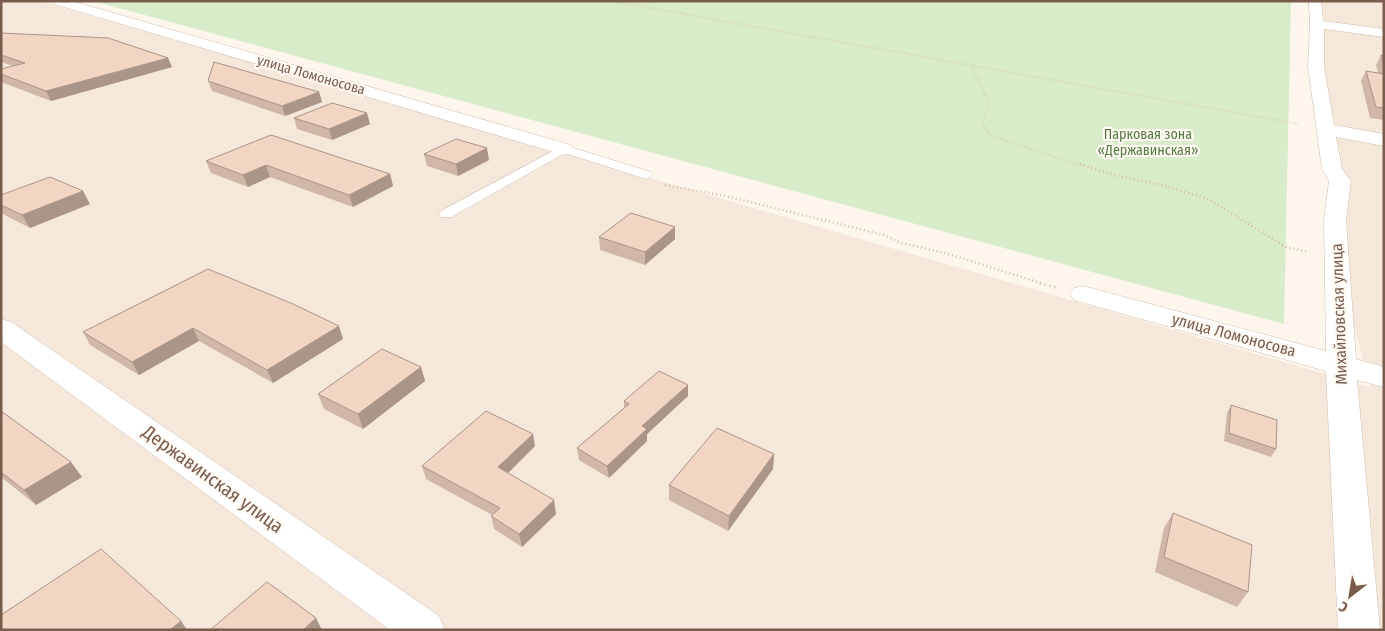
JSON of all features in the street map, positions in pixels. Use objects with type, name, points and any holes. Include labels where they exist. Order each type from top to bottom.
[{"type":"street","name":"улица Ломоносова","points":[[58,1],[564,149]]},
{"type":"street","points":[[1316,13],[1384,33]]},
{"type":"street","name":"Михайловская улица","points":[[1316,13],[1316,67],[1332,169],[1340,181],[1335,220],[1340,365],[1359,630]]},
{"type":"street","points":[[1325,129],[1384,140]]},
{"type":"street","name":"улица Ломоносова","points":[[1083,294],[1384,377]]},
{"type":"street","name":"Державинская улица","points":[[1,328],[424,630]]},
{"type":"lane","points":[[446,214],[564,149],[646,175]]},
{"type":"path","points":[[611,1],[1325,129]]},
{"type":"path","points":[[972,66],[989,103],[982,123],[991,136],[1114,175],[1161,185],[1206,198],[1286,247],[1336,257]]},
{"type":"path","points":[[646,175],[675,188],[726,196],[884,235],[898,243],[954,256],[1011,275],[1083,294]]},
{"type":"shaded area","points":[[1,1],[40,1],[1370,387],[1336,257],[1311,1],[1384,1],[1384,630],[1,630]]},
{"type":"green space","name":"Парковая зона «Державинская»","points":[[93,1],[1291,1],[1284,324]]},
{"type":"building","points":[[1,33],[108,38],[168,58],[46,91],[1,74],[1,69],[25,63],[1,55]]},
{"type":"building","points":[[214,62],[319,92],[282,106],[208,81]]},
{"type":"building","points":[[1366,71],[1384,74],[1384,108],[1376,107]]},
{"type":"building","points":[[332,103],[367,113],[329,129],[294,118]]},
{"type":"building","points":[[271,135],[390,174],[349,195],[266,165],[243,175],[206,161]]},
{"type":"building","points":[[456,139],[487,148],[456,164],[424,154]]},
{"type":"building","points":[[50,177],[83,191],[22,215],[1,205],[1,195]]},
{"type":"building","points":[[631,213],[675,227],[645,252],[599,237]]},
{"type":"building","points":[[208,269],[293,304],[339,326],[267,370],[193,328],[132,362],[83,332]]},
{"type":"building","points":[[382,349],[421,367],[358,414],[318,394]]},
{"type":"building","points":[[659,371],[688,385],[642,426],[647,429],[607,466],[577,448],[629,404],[624,401]]},
{"type":"building","points":[[1231,405],[1277,420],[1276,449],[1229,433]]},
{"type":"building","points":[[1,411],[71,462],[24,490],[1,472]]},
{"type":"building","points":[[486,411],[533,434],[498,467],[554,500],[519,534],[491,516],[500,508],[422,466]]},
{"type":"building","points":[[717,428],[774,454],[729,516],[669,485]]},
{"type":"building","points":[[1173,513],[1252,545],[1248,592],[1164,557]]},
{"type":"building","points":[[101,549],[181,621],[170,630],[1,630],[1,615]]},
{"type":"building","points":[[267,582],[316,618],[303,630],[210,630]]}]
